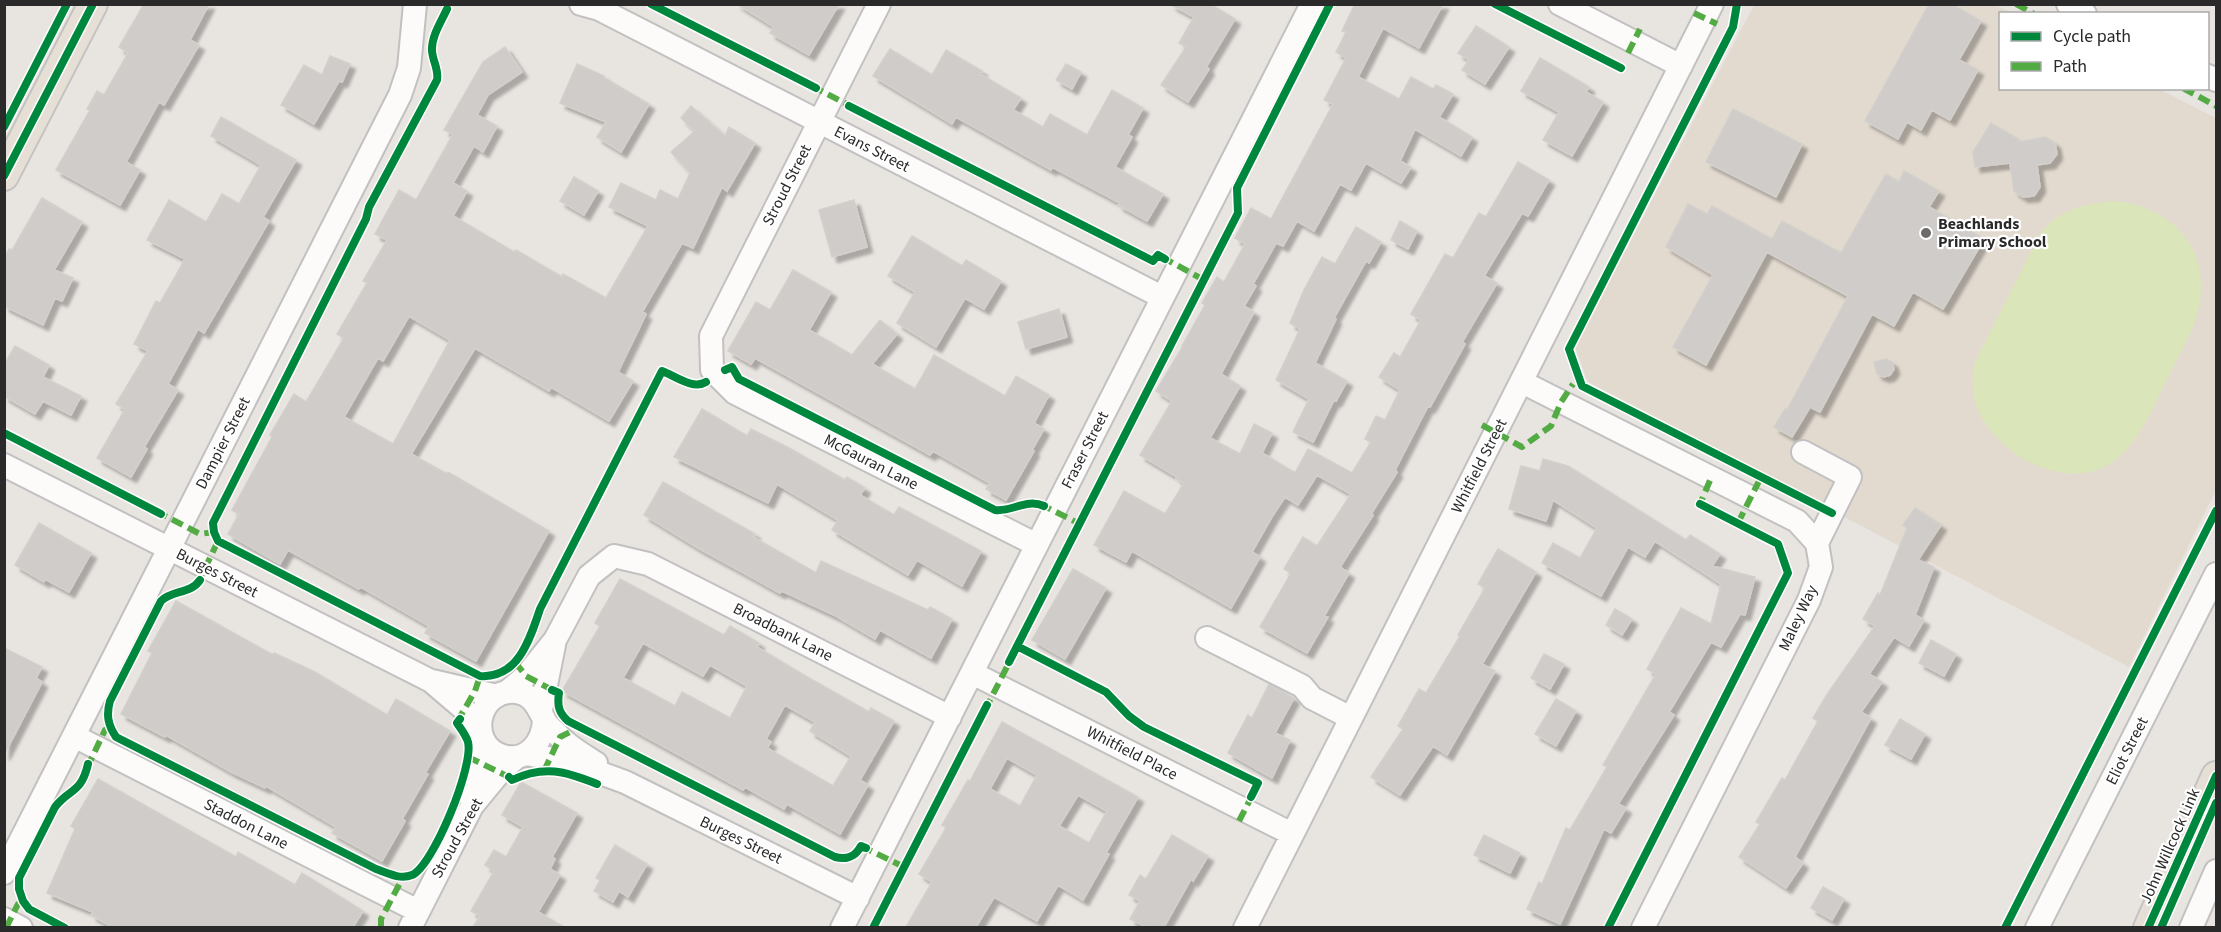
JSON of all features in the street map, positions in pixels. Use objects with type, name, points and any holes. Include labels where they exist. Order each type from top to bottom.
[{"type":"main road","points":[[4,176],[93,4]]},
{"type":"main road","name":"John Willcock Link","points":[[2148,927],[2217,776]]},
{"type":"main road","name":"John Willcock Link","points":[[2161,927],[2217,803]]},
{"type":"street","name":"Dampier Street","points":[[4,873],[400,95],[408,68],[415,4]]},
{"type":"street","name":"Evans Street","points":[[581,4],[599,9],[1162,297]]},
{"type":"street","name":"Stroud Street","points":[[712,370],[711,336],[879,4]]},
{"type":"street","name":"Fraser Street","points":[[842,927],[1312,4]]},
{"type":"street","points":[[1560,4],[1681,66]]},
{"type":"street","name":"Whitfield Street","points":[[1245,927],[1712,4]]},
{"type":"street","points":[[2068,4],[2082,12]]},
{"type":"street","name":"McGauran Lane","points":[[712,370],[735,393],[1037,545]]},
{"type":"street","points":[[1522,382],[1797,521],[1817,543],[1850,477],[1803,452]]},
{"type":"street","name":"Burges Street","points":[[4,465],[430,681],[465,710],[481,735]]},
{"type":"street","name":"Maley Way","points":[[1642,927],[1809,600],[1821,567],[1817,543]]},
{"type":"street","name":"Broadbank Lane","points":[[555,640],[589,576],[614,556],[648,564],[950,717]]},
{"type":"street","name":"Eliot Street","points":[[2037,927],[2217,574]]},
{"type":"street","points":[[1207,638],[1302,686],[1312,698],[1351,718]]},
{"type":"street","points":[[471,806],[481,762],[483,710],[489,702],[526,676],[555,640]]},
{"type":"street","points":[[481,735],[498,754],[521,755],[540,740],[544,730],[542,715],[555,640]]},
{"type":"street","name":"Whitfield Place","points":[[972,673],[1292,834]]},
{"type":"street","name":"Burges Street","points":[[430,681],[502,694]]},
{"type":"street","points":[[502,694],[526,695],[535,701],[542,715]]},
{"type":"street","name":"Burges Street","points":[[542,715],[560,737],[576,750],[625,782]]},
{"type":"street","name":"Staddon Lane","points":[[74,736],[414,919]]},
{"type":"street","name":"Burges Street","points":[[521,755],[549,757],[570,762],[625,782],[858,898]]},
{"type":"street","name":"Stroud Street","points":[[414,919],[471,806],[500,772],[521,755]]},
{"type":"street","points":[[2191,927],[2217,871]]},
{"type":"street","points":[[4,919],[21,927]]},
{"type":"shaded area","name":"Beachlands Primary School","points":[[1754,5],[1995,5],[2010,12],[1999,12],[1999,90],[2161,90],[2216,118],[2216,490],[2129,667],[1588,382],[1575,347]]},
{"type":"green space","points":[[2114,201],[2154,212],[2170,222],[2183,235],[2193,250],[2199,268],[2201,288],[2196,319],[2150,415],[2128,448],[2114,461],[2097,470],[2077,474],[2054,471],[2016,454],[1988,427],[1974,398],[1975,362],[2041,232],[2057,218],[2074,209]]},
{"type":"building","points":[[144,4],[209,4],[190,40],[199,45],[164,105],[159,102],[126,162],[140,170],[120,205],[56,170],[90,110],[87,109],[97,91],[104,95],[128,53],[119,47]]},
{"type":"building","points":[[737,4],[839,4],[809,55],[770,33],[774,27]]},
{"type":"building","points":[[1170,4],[1210,4],[1235,19],[1206,67],[1209,69],[1188,102],[1161,85],[1186,47],[1179,43],[1194,17]]},
{"type":"building","points":[[1355,4],[1443,4],[1419,48],[1383,28],[1358,77],[1399,99],[1411,77],[1433,89],[1436,85],[1453,94],[1439,117],[1472,137],[1461,156],[1415,129],[1400,161],[1411,167],[1401,183],[1366,163],[1351,190],[1340,184],[1314,231],[1297,221],[1283,246],[1276,243],[1253,284],[1256,286],[1244,306],[1254,312],[1221,374],[1240,386],[1210,438],[1240,454],[1254,424],[1272,433],[1262,453],[1295,473],[1308,449],[1352,473],[1371,442],[1365,439],[1376,416],[1385,420],[1400,390],[1379,377],[1394,353],[1400,357],[1421,320],[1411,314],[1445,254],[1453,258],[1479,213],[1486,217],[1518,162],[1549,180],[1528,216],[1522,213],[1484,276],[1497,283],[1462,342],[1465,344],[1430,407],[1428,406],[1395,470],[1397,472],[1340,567],[1349,573],[1324,616],[1328,617],[1307,653],[1260,627],[1291,573],[1284,569],[1303,537],[1317,546],[1351,494],[1317,475],[1298,505],[1285,497],[1273,515],[1252,552],[1260,557],[1231,608],[1132,551],[1126,562],[1094,545],[1124,491],[1165,514],[1184,483],[1140,455],[1172,401],[1156,391],[1205,305],[1202,303],[1217,277],[1224,282],[1245,244],[1235,238],[1251,208],[1271,219],[1333,104],[1324,100],[1346,58],[1336,52],[1346,32],[1342,31]]},
{"type":"building","points":[[1929,4],[1951,4],[1981,21],[1959,60],[1978,70],[1950,120],[1932,110],[1921,130],[1907,122],[1898,139],[1865,121]]},
{"type":"building","points":[[1476,26],[1509,47],[1485,84],[1462,70],[1469,60],[1458,53]]},
{"type":"building","points":[[505,47],[522,72],[488,95],[477,115],[497,126],[483,152],[474,146],[453,183],[467,191],[453,216],[514,252],[516,250],[562,277],[563,274],[606,298],[648,226],[609,207],[621,183],[656,200],[660,190],[678,199],[690,173],[671,152],[695,131],[681,118],[691,106],[725,136],[729,127],[755,143],[727,191],[722,187],[693,248],[682,243],[642,312],[646,314],[618,372],[633,381],[609,421],[551,387],[549,391],[475,348],[411,454],[447,474],[448,472],[549,531],[476,661],[425,633],[429,626],[361,587],[359,589],[288,550],[280,564],[228,534],[239,514],[232,510],[272,437],[270,435],[294,394],[306,402],[344,338],[337,334],[367,283],[363,281],[387,240],[375,234],[399,190],[416,200],[453,134],[444,130],[483,62]],"holes":[[[409,316],[450,340],[393,444],[344,417],[378,358],[383,361]]]},
{"type":"building","points":[[890,49],[932,75],[946,50],[982,71],[980,74],[1021,98],[1013,110],[1043,127],[1050,114],[1087,135],[1112,90],[1143,108],[1128,135],[1132,137],[1115,167],[1163,194],[1147,221],[1118,205],[1120,203],[1052,167],[1051,170],[956,117],[952,124],[873,76]]},
{"type":"building","points":[[330,56],[350,64],[342,82],[339,81],[314,124],[281,105],[304,65],[322,75]]},
{"type":"building","points":[[1540,58],[1589,87],[1586,92],[1603,102],[1572,156],[1543,140],[1559,112],[1521,91]]},
{"type":"building","points":[[577,64],[604,76],[649,104],[621,152],[597,137],[606,122],[560,103]]},
{"type":"building","points":[[1066,64],[1081,72],[1072,89],[1056,80]]},
{"type":"building","points":[[1733,109],[1802,144],[1776,197],[1706,162]]},
{"type":"building","points":[[221,117],[296,160],[263,217],[269,221],[204,333],[198,329],[168,384],[178,390],[144,447],[147,449],[131,477],[97,458],[125,409],[116,404],[148,351],[134,344],[156,301],[160,303],[185,259],[147,240],[169,200],[206,222],[222,194],[239,204],[261,165],[211,136]]},
{"type":"building","points":[[1991,123],[2018,139],[2017,142],[2046,137],[2055,143],[2057,154],[2050,163],[2037,165],[2040,187],[2034,196],[2023,197],[2014,191],[2010,163],[1975,167],[1973,152]]},
{"type":"building","points":[[1904,171],[1939,191],[1929,207],[1984,239],[1943,309],[1913,292],[1894,326],[1872,314],[1820,412],[1810,407],[1792,437],[1774,427],[1785,409],[1787,410],[1848,296],[1767,252],[1706,365],[1673,347],[1713,275],[1666,247],[1688,204],[1707,214],[1712,206],[1772,239],[1782,221],[1841,253],[1886,174],[1899,182]]},
{"type":"building","points":[[574,177],[598,191],[584,215],[560,201]]},
{"type":"building","points":[[42,198],[82,222],[54,270],[73,278],[62,301],[55,298],[43,325],[4,306],[4,259],[9,249],[12,250]]},
{"type":"building","points":[[854,200],[867,247],[832,257],[819,210]]},
{"type":"building","points":[[1400,221],[1417,231],[1408,249],[1391,240]]},
{"type":"building","points":[[1356,227],[1381,242],[1369,263],[1366,261],[1334,318],[1336,319],[1315,363],[1347,381],[1336,401],[1334,400],[1313,442],[1293,432],[1309,399],[1276,380],[1300,329],[1290,323],[1304,290],[1322,257],[1335,264]]},
{"type":"building","points":[[912,236],[962,266],[966,260],[1001,281],[984,309],[965,298],[936,347],[897,323],[915,292],[888,276]]},
{"type":"building","points":[[793,270],[831,292],[809,330],[852,355],[880,320],[897,334],[872,364],[915,389],[934,355],[1005,396],[1016,376],[1049,395],[1034,423],[1044,429],[1006,500],[986,489],[990,483],[933,451],[930,455],[755,358],[751,364],[728,351],[756,302],[770,310]]},
{"type":"building","points":[[1059,309],[1067,337],[1026,349],[1018,322]]},
{"type":"building","points":[[15,346],[49,365],[43,377],[81,396],[71,415],[43,401],[35,414],[4,396],[4,365]]},
{"type":"building","points":[[1886,359],[1892,362],[1894,369],[1890,375],[1884,377],[1877,374],[1874,362]]},
{"type":"building","points":[[702,409],[747,436],[751,429],[845,480],[847,477],[865,488],[860,495],[894,515],[899,507],[981,551],[962,586],[917,560],[908,575],[832,530],[838,520],[777,484],[768,503],[674,457]]},
{"type":"building","points":[[1543,459],[1568,466],[1686,540],[1690,535],[1720,554],[1712,566],[1755,577],[1745,615],[1740,614],[1721,647],[1711,642],[1669,712],[1674,715],[1618,804],[1626,808],[1611,833],[1604,829],[1560,924],[1527,909],[1539,882],[1542,884],[1566,828],[1570,830],[1607,767],[1603,765],[1656,674],[1647,669],[1681,608],[1711,624],[1721,584],[1655,541],[1645,557],[1628,547],[1601,596],[1542,563],[1553,543],[1580,558],[1597,528],[1553,500],[1546,521],[1509,509],[1521,466],[1540,471]]},
{"type":"building","points":[[663,482],[755,534],[753,537],[816,573],[821,561],[928,610],[930,607],[952,619],[931,658],[880,630],[875,639],[836,616],[782,591],[780,593],[644,515]]},
{"type":"building","points":[[1915,508],[1941,525],[1918,560],[1934,567],[1915,615],[1924,620],[1909,646],[1894,637],[1869,674],[1882,682],[1861,712],[1871,718],[1795,857],[1803,863],[1786,888],[1739,857],[1760,824],[1756,822],[1782,778],[1785,780],[1818,721],[1813,718],[1875,626],[1863,619],[1878,593],[1880,595],[1907,528],[1903,525]]},
{"type":"building","points":[[39,523],[91,553],[69,592],[45,579],[44,582],[15,565]]},
{"type":"building","points":[[1498,549],[1536,572],[1482,664],[1495,671],[1447,755],[1433,746],[1400,795],[1371,777],[1403,729],[1398,726],[1419,689],[1426,693],[1460,636],[1458,635],[1485,588],[1478,584]]},
{"type":"building","points":[[1073,569],[1106,588],[1065,659],[1032,640]]},
{"type":"building","points":[[620,579],[724,635],[730,626],[759,643],[757,647],[802,674],[869,712],[871,708],[894,721],[860,780],[868,785],[840,834],[787,804],[784,809],[745,787],[743,790],[562,691],[600,626],[595,623]],"holes":[[[643,643],[703,676],[710,665],[747,686],[730,718],[682,692],[675,706],[623,678]],[[785,705],[815,722],[810,731],[851,756],[833,786],[767,748],[771,742],[766,739]]]},
{"type":"building","points":[[176,601],[273,655],[274,653],[313,671],[387,715],[396,699],[450,731],[425,773],[428,774],[402,819],[405,821],[382,861],[332,833],[336,827],[266,786],[265,788],[231,772],[166,735],[165,737],[121,714],[152,653],[148,651]]},
{"type":"building","points":[[1615,609],[1632,619],[1622,635],[1606,625]]},
{"type":"building","points":[[1931,640],[1956,654],[1944,676],[1919,663]]},
{"type":"building","points":[[4,648],[42,667],[36,678],[42,682],[4,755]]},
{"type":"building","points":[[1544,654],[1564,664],[1550,689],[1531,678]]},
{"type":"building","points":[[1269,684],[1294,698],[1275,733],[1290,740],[1272,778],[1228,753],[1248,715],[1252,718]]},
{"type":"building","points":[[1556,699],[1576,711],[1556,746],[1535,734]]},
{"type":"building","points":[[1900,719],[1925,734],[1911,759],[1885,745]]},
{"type":"building","points":[[1002,722],[1138,797],[1106,853],[1109,854],[1083,900],[1058,885],[1037,921],[994,897],[976,927],[906,927],[932,882],[919,874],[946,828],[942,825],[968,780],[970,781]],"holes":[[[1007,758],[1037,775],[1020,806],[990,789]],[[1078,795],[1107,811],[1089,843],[1059,826]]]},
{"type":"building","points":[[98,779],[236,857],[238,852],[295,885],[302,873],[363,911],[353,927],[112,927],[91,915],[93,912],[47,893],[75,829],[71,826]]},
{"type":"building","points":[[521,782],[577,813],[552,857],[555,859],[550,869],[560,875],[538,912],[564,927],[473,927],[480,916],[471,911],[494,871],[485,865],[494,850],[506,857],[523,827],[502,815]]},
{"type":"building","points":[[1172,835],[1208,856],[1193,881],[1191,879],[1164,927],[1146,927],[1130,919],[1140,901],[1129,895],[1140,875],[1146,879]]},
{"type":"building","points":[[1484,835],[1520,853],[1510,873],[1474,855]]},
{"type":"building","points":[[615,845],[647,864],[628,897],[619,891],[613,902],[594,891],[600,880],[596,878]]},
{"type":"building","points":[[1823,887],[1844,899],[1832,920],[1811,908]]},
{"type":"marked path","points":[[2016,4],[2030,12]]},
{"type":"marked path","points":[[1694,13],[1717,24]]},
{"type":"marked path","points":[[1628,53],[1640,29]]},
{"type":"marked path","points":[[812,86],[852,107]]},
{"type":"marked path","points":[[2187,90],[2216,106]]},
{"type":"marked path","points":[[1162,257],[1204,280]]},
{"type":"marked path","points":[[1482,425],[1522,447],[1551,426],[1561,402],[1573,384]]},
{"type":"marked path","points":[[1738,523],[1761,477]]},
{"type":"marked path","points":[[1704,506],[1700,504],[1711,478]]},
{"type":"marked path","points":[[1040,504],[1080,524]]},
{"type":"marked path","points":[[156,511],[200,534],[214,532]]},
{"type":"marked path","points":[[197,585],[218,541]]},
{"type":"marked path","points":[[985,710],[1011,659]]},
{"type":"marked path","points":[[515,662],[526,676],[556,692]]},
{"type":"marked path","points":[[457,722],[475,691],[480,676]]},
{"type":"marked path","points":[[544,771],[560,737],[570,732],[575,724]]},
{"type":"marked path","points":[[87,768],[105,730],[110,728]]},
{"type":"marked path","points":[[468,757],[513,779]]},
{"type":"marked path","points":[[1239,821],[1254,792]]},
{"type":"marked path","points":[[861,846],[904,867]]},
{"type":"marked path","points":[[381,928],[381,919],[400,883],[400,877]]},
{"type":"marked path","points":[[6,928],[18,904],[23,901]]},
{"type":"cycle path","points":[[4,127],[67,4]]},
{"type":"cycle path","points":[[4,176],[93,4]]},
{"type":"cycle path","points":[[651,4],[816,88]]},
{"type":"cycle path","points":[[1009,662],[1238,213],[1237,188],[1330,4]]},
{"type":"cycle path","points":[[1495,4],[1621,68]]},
{"type":"cycle path","points":[[1737,4],[1733,27],[1569,349],[1582,386],[1832,513]]},
{"type":"cycle path","points":[[447,9],[432,46],[437,80],[369,207],[366,219],[213,523],[218,541],[480,676],[493,675],[513,664],[527,644],[540,609],[662,371],[690,383],[706,382]]},
{"type":"cycle path","points":[[849,106],[1153,261],[1158,255],[1165,259]]},
{"type":"cycle path","points":[[725,370],[732,367],[739,379],[995,510],[1025,504],[1044,506]]},
{"type":"cycle path","points":[[4,433],[161,514]]},
{"type":"cycle path","points":[[1608,928],[1788,573],[1778,544],[1700,504]]},
{"type":"cycle path","points":[[2005,928],[2216,511]]},
{"type":"cycle path","points":[[200,580],[192,588],[170,595],[161,601],[110,701],[108,720],[116,737],[376,869],[403,877],[412,875],[421,868],[441,835],[458,792],[468,754],[467,739],[457,723],[460,719]]},
{"type":"cycle path","points":[[1017,646],[1106,692],[1129,716],[1144,727],[1258,783],[1251,797]]},
{"type":"cycle path","points":[[552,690],[559,693],[559,709],[568,721],[835,857],[847,858],[856,853],[861,846],[866,848]]},
{"type":"cycle path","points":[[873,928],[987,705]]},
{"type":"cycle path","points":[[65,928],[29,909],[19,889],[19,878],[55,807],[82,781],[88,764]]},
{"type":"cycle path","points":[[509,777],[512,780],[534,772],[545,771],[564,773],[597,784]]},
{"type":"cycle path","points":[[2148,928],[2216,776]]},
{"type":"cycle path","points":[[2161,928],[2216,803]]},
{"type":"place","name":"Beachlands Primary School","points":[[1926,233]]}]
